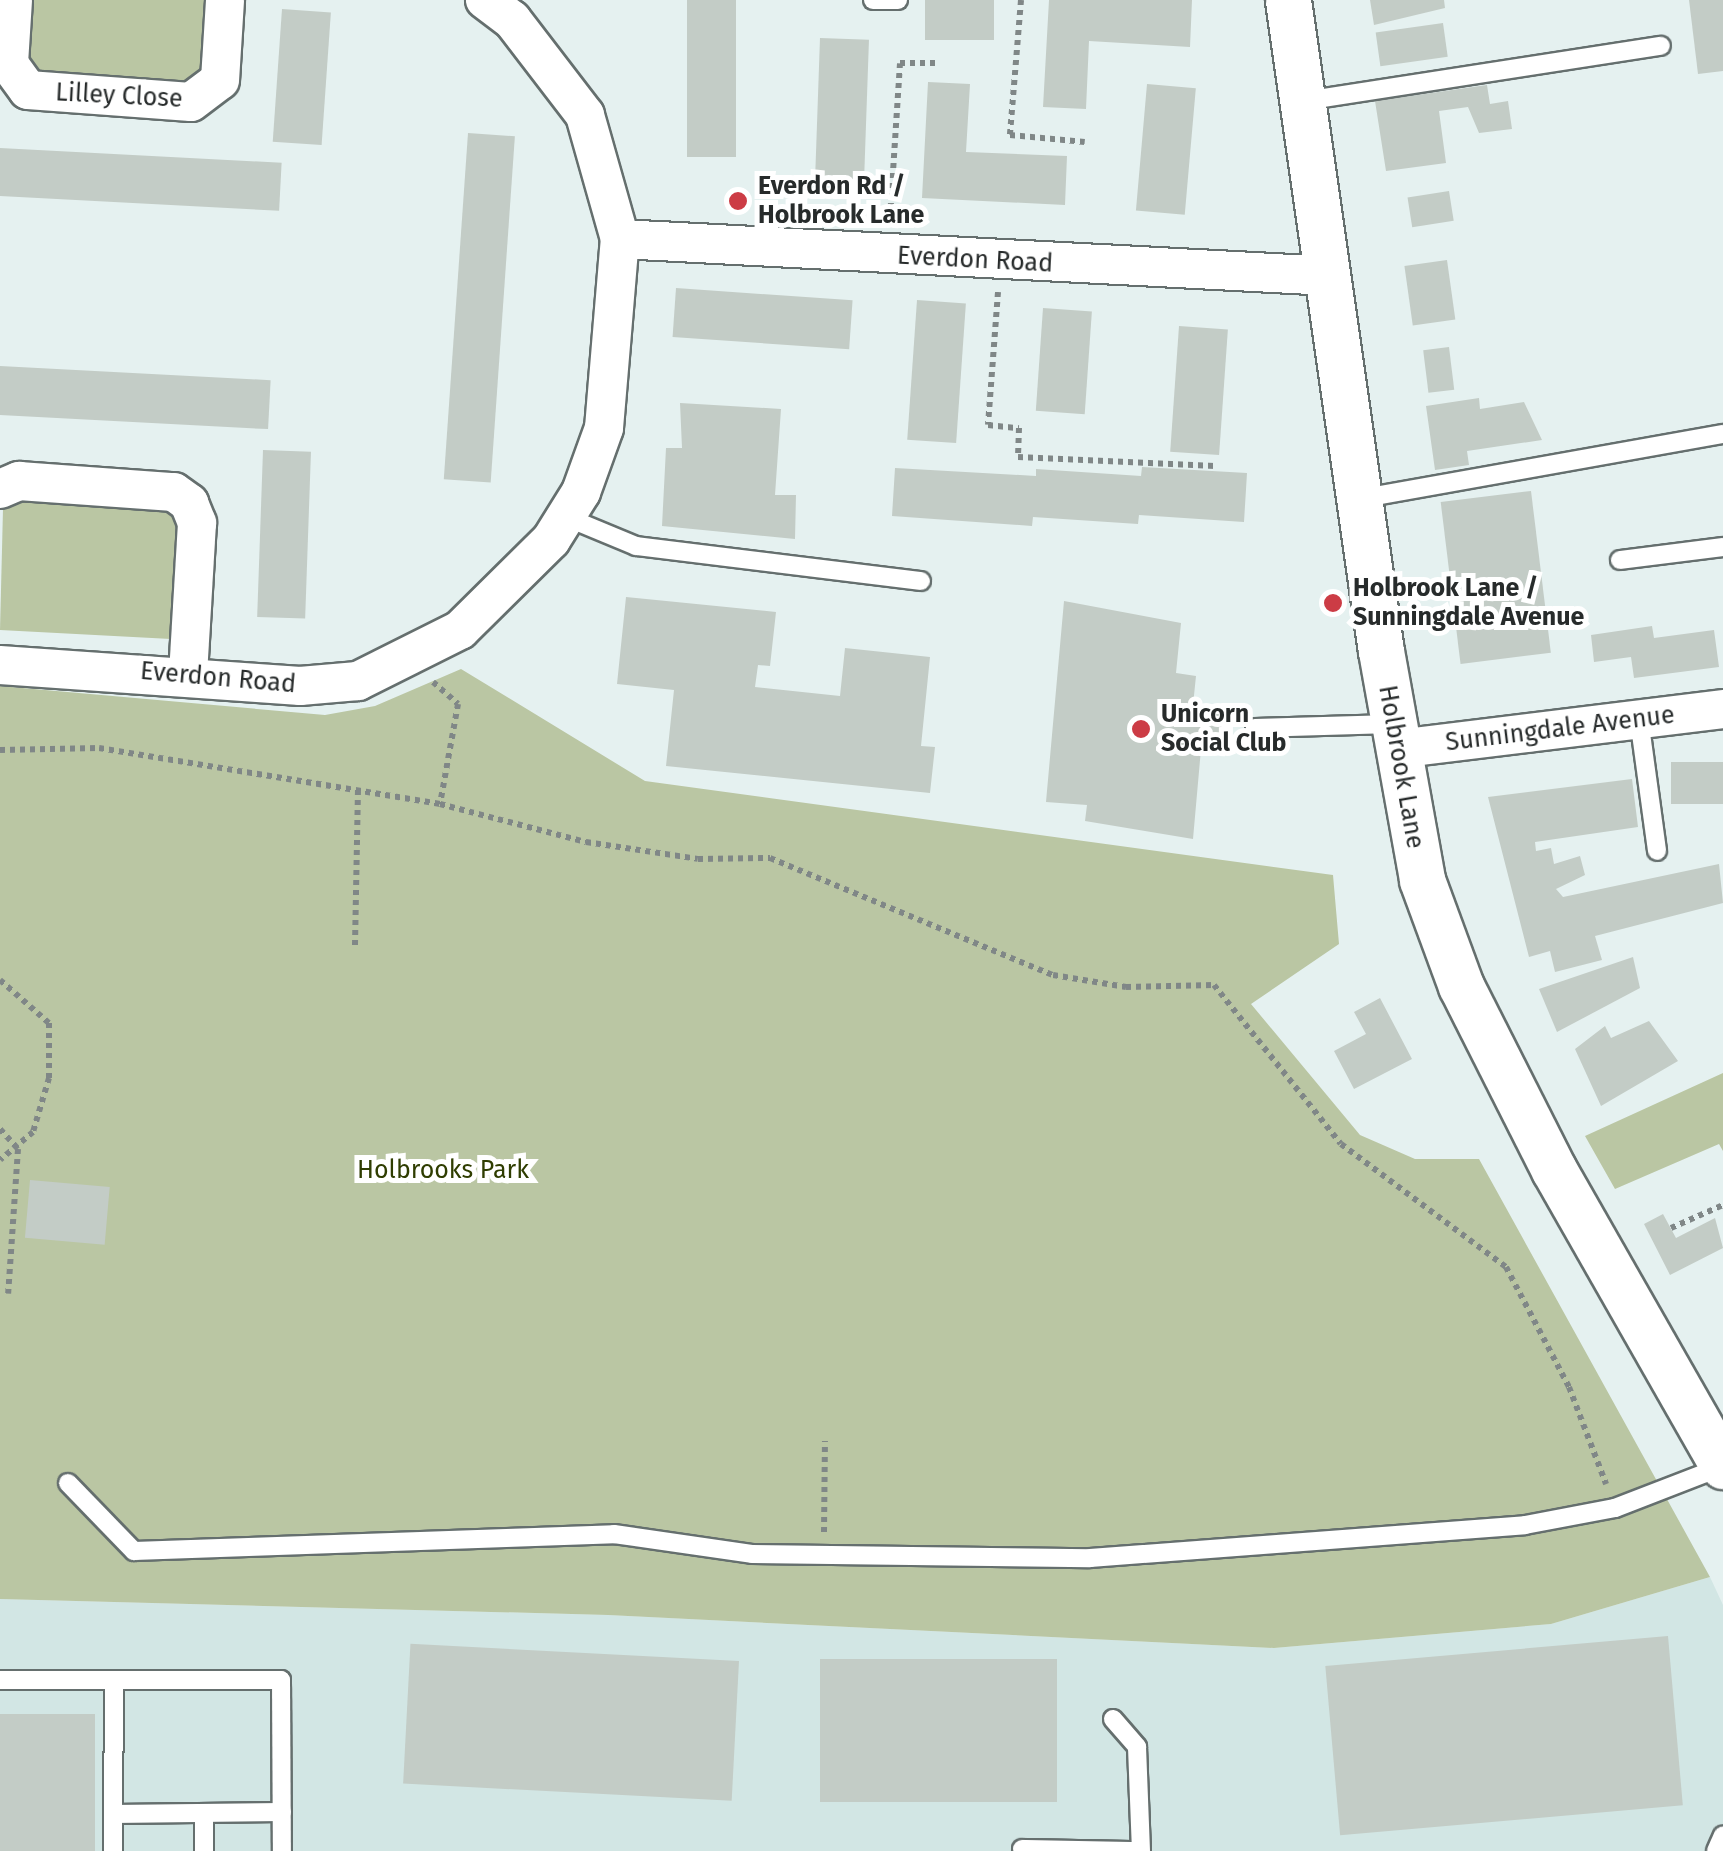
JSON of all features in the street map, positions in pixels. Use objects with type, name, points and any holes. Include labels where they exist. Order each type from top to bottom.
[{"type":"street","name":"Lilley Close","points":[[13,0],[9,64],[28,90],[192,102],[220,80],[226,0]]},
{"type":"street","name":"Everdon Road","points":[[0,664],[300,686],[358,681],[416,656],[502,595],[566,517],[604,428],[620,239],[585,115],[512,20],[485,0]]},
{"type":"street","name":"Holbrook Lane","points":[[1288,0],[1330,276],[1358,499],[1422,880],[1460,986],[1723,1466]]},
{"type":"street","name":"Everdon Road","points":[[620,239],[1330,276]]},
{"type":"street","points":[[0,488],[19,480],[154,490],[189,503],[197,523],[188,675]]},
{"type":"street","name":"Sunningdale Avenue","points":[[1395,736],[1640,719],[1723,709]]},
{"type":"lane","points":[[872,0],[898,0]]},
{"type":"lane","points":[[1304,101],[1661,46]]},
{"type":"lane","points":[[1358,499],[1723,434]]},
{"type":"lane","points":[[566,517],[636,546],[921,581]]},
{"type":"lane","points":[[1620,560],[1723,546]]},
{"type":"lane","points":[[1640,719],[1657,850]]},
{"type":"lane","points":[[1255,728],[1395,736]]},
{"type":"lane","points":[[68,1483],[134,1551],[614,1534],[752,1554],[1090,1558],[1287,1548],[1525,1525],[1616,1508],[1723,1466]]},
{"type":"lane","points":[[0,1680],[280,1680],[282,1851]]},
{"type":"lane","points":[[113,1851],[114,1680]]},
{"type":"lane","points":[[1022,1849],[1138,1851],[1137,1748],[1113,1719]]},
{"type":"lane","points":[[114,1814],[282,1812]]},
{"type":"lane","points":[[204,1814],[204,1851]]},
{"type":"lane","points":[[1716,1851],[1723,1836]]},
{"type":"path","points":[[1021,0],[1010,135],[1084,142]]},
{"type":"path","points":[[888,254],[900,62],[939,62]]},
{"type":"path","points":[[1000,261],[988,425],[1019,428],[1018,456],[1216,466]]},
{"type":"path","points":[[416,656],[458,704],[440,804]]},
{"type":"path","points":[[0,750],[99,748],[440,804],[602,844],[698,859],[770,858],[1053,975],[1126,987],[1214,985],[1341,1144],[1506,1267],[1569,1388],[1616,1508]]},
{"type":"path","points":[[355,945],[358,790]]},
{"type":"path","points":[[0,980],[49,1023],[49,1078],[33,1132],[18,1149],[0,1160]]},
{"type":"path","points":[[0,1129],[18,1149],[8,1294]]},
{"type":"path","points":[[1670,1228],[1723,1206]]},
{"type":"path","points":[[824,1554],[825,1441]]},
{"type":"shaded area","points":[[1710,1577],[1723,1605],[1723,1851],[0,1851],[0,1599],[608,1615],[1274,1648],[1551,1624]]},
{"type":"green space","points":[[31,0],[207,0],[203,75],[190,85],[36,73],[28,62]]},
{"type":"green space","points":[[16,498],[171,508],[180,519],[171,639],[0,630],[3,509]]},
{"type":"green space","name":"Holbrooks Park","points":[[461,669],[645,781],[1333,875],[1339,944],[1251,1004],[1360,1135],[1415,1159],[1479,1159],[1710,1577],[1551,1624],[1274,1648],[608,1615],[0,1599],[0,686],[325,715],[375,706]]},
{"type":"green space","points":[[1723,1073],[1723,1151],[1719,1144],[1615,1189],[1585,1136]]},
{"type":"building","points":[[687,0],[736,0],[736,157],[687,157]]},
{"type":"building","points":[[925,0],[994,0],[994,40],[925,40]]},
{"type":"building","points":[[1049,0],[1192,0],[1190,47],[1089,41],[1086,109],[1043,107]]},
{"type":"building","points":[[1370,0],[1444,0],[1445,8],[1374,25]]},
{"type":"building","points":[[1689,0],[1723,0],[1723,71],[1698,74]]},
{"type":"building","points":[[282,9],[331,12],[322,145],[273,142]]},
{"type":"building","points":[[1443,23],[1448,57],[1380,66],[1376,32]]},
{"type":"building","points":[[820,38],[869,40],[864,180],[815,178]]},
{"type":"building","points":[[928,82],[970,84],[966,152],[1067,156],[1065,205],[922,198]]},
{"type":"building","points":[[1147,84],[1196,88],[1185,215],[1136,211]]},
{"type":"building","points":[[1487,85],[1490,104],[1508,101],[1512,129],[1479,133],[1468,107],[1439,111],[1446,163],[1386,171],[1375,101]]},
{"type":"building","points":[[468,133],[515,136],[491,482],[444,479]]},
{"type":"building","points":[[0,148],[282,163],[279,211],[0,196]]},
{"type":"building","points":[[1449,191],[1454,221],[1412,227],[1408,198]]},
{"type":"building","points":[[1447,260],[1455,319],[1413,325],[1404,266]]},
{"type":"building","points":[[676,288],[853,300],[849,349],[673,337]]},
{"type":"building","points":[[917,300],[966,303],[956,443],[907,440]]},
{"type":"building","points":[[1043,308],[1092,311],[1085,414],[1036,411]]},
{"type":"building","points":[[1179,326],[1228,329],[1219,455],[1170,452]]},
{"type":"building","points":[[1449,347],[1454,390],[1428,393],[1423,350]]},
{"type":"building","points":[[0,366],[271,380],[268,429],[0,415]]},
{"type":"building","points":[[1479,398],[1480,409],[1524,402],[1542,440],[1467,451],[1469,465],[1435,470],[1426,406]]},
{"type":"building","points":[[680,403],[781,409],[775,495],[796,495],[795,539],[662,526],[666,448],[682,448]]},
{"type":"building","points":[[263,450],[311,452],[305,619],[257,617]]},
{"type":"building","points":[[1142,467],[1247,473],[1244,522],[1139,515],[1138,524],[1033,517],[1032,526],[892,516],[895,468],[1036,476],[1036,469],[1141,476]]},
{"type":"building","points":[[1531,491],[1551,653],[1461,664],[1441,502]]},
{"type":"building","points":[[626,597],[776,612],[770,666],[758,665],[755,687],[840,696],[845,648],[930,657],[921,746],[935,747],[930,793],[666,766],[674,690],[617,684]]},
{"type":"building","name":"Unicorn Social Club","points":[[1064,601],[1181,623],[1176,673],[1196,676],[1193,705],[1232,709],[1227,752],[1201,749],[1193,839],[1085,821],[1087,805],[1046,802]]},
{"type":"building","points":[[1652,626],[1654,638],[1714,630],[1719,667],[1634,678],[1631,657],[1594,662],[1591,635]]},
{"type":"building","points":[[1671,762],[1723,762],[1723,804],[1671,804]]},
{"type":"building","points":[[1632,779],[1638,827],[1535,842],[1536,851],[1551,848],[1554,864],[1580,856],[1585,875],[1556,889],[1563,897],[1719,864],[1723,903],[1595,936],[1602,960],[1555,972],[1550,951],[1529,957],[1488,797]]},
{"type":"building","points":[[1633,957],[1640,988],[1557,1032],[1539,989]]},
{"type":"building","points":[[1380,998],[1412,1059],[1354,1089],[1334,1051],[1366,1034],[1354,1012]]},
{"type":"building","points":[[1649,1021],[1678,1061],[1601,1106],[1575,1049],[1605,1026],[1611,1038]]},
{"type":"building","points":[[30,1180],[110,1187],[105,1245],[25,1238]]},
{"type":"building","points":[[1663,1214],[1676,1238],[1715,1218],[1723,1248],[1670,1275],[1644,1224]]},
{"type":"building","points":[[1668,1636],[1683,1805],[1340,1835],[1325,1666]]},
{"type":"building","points":[[410,1644],[739,1661],[732,1801],[403,1784]]},
{"type":"building","points":[[820,1659],[1057,1659],[1057,1802],[820,1802]]},
{"type":"building","points":[[0,1714],[95,1714],[95,1851],[0,1851]]},
{"type":"place","name":"Everdon Rd / Holbrook Lane","points":[[738,201]]},
{"type":"place","name":"Holbrook Lane / Sunningdale Avenue","points":[[1333,603]]},
{"type":"place","name":"Unicorn Social Club","points":[[1141,729]]}]
